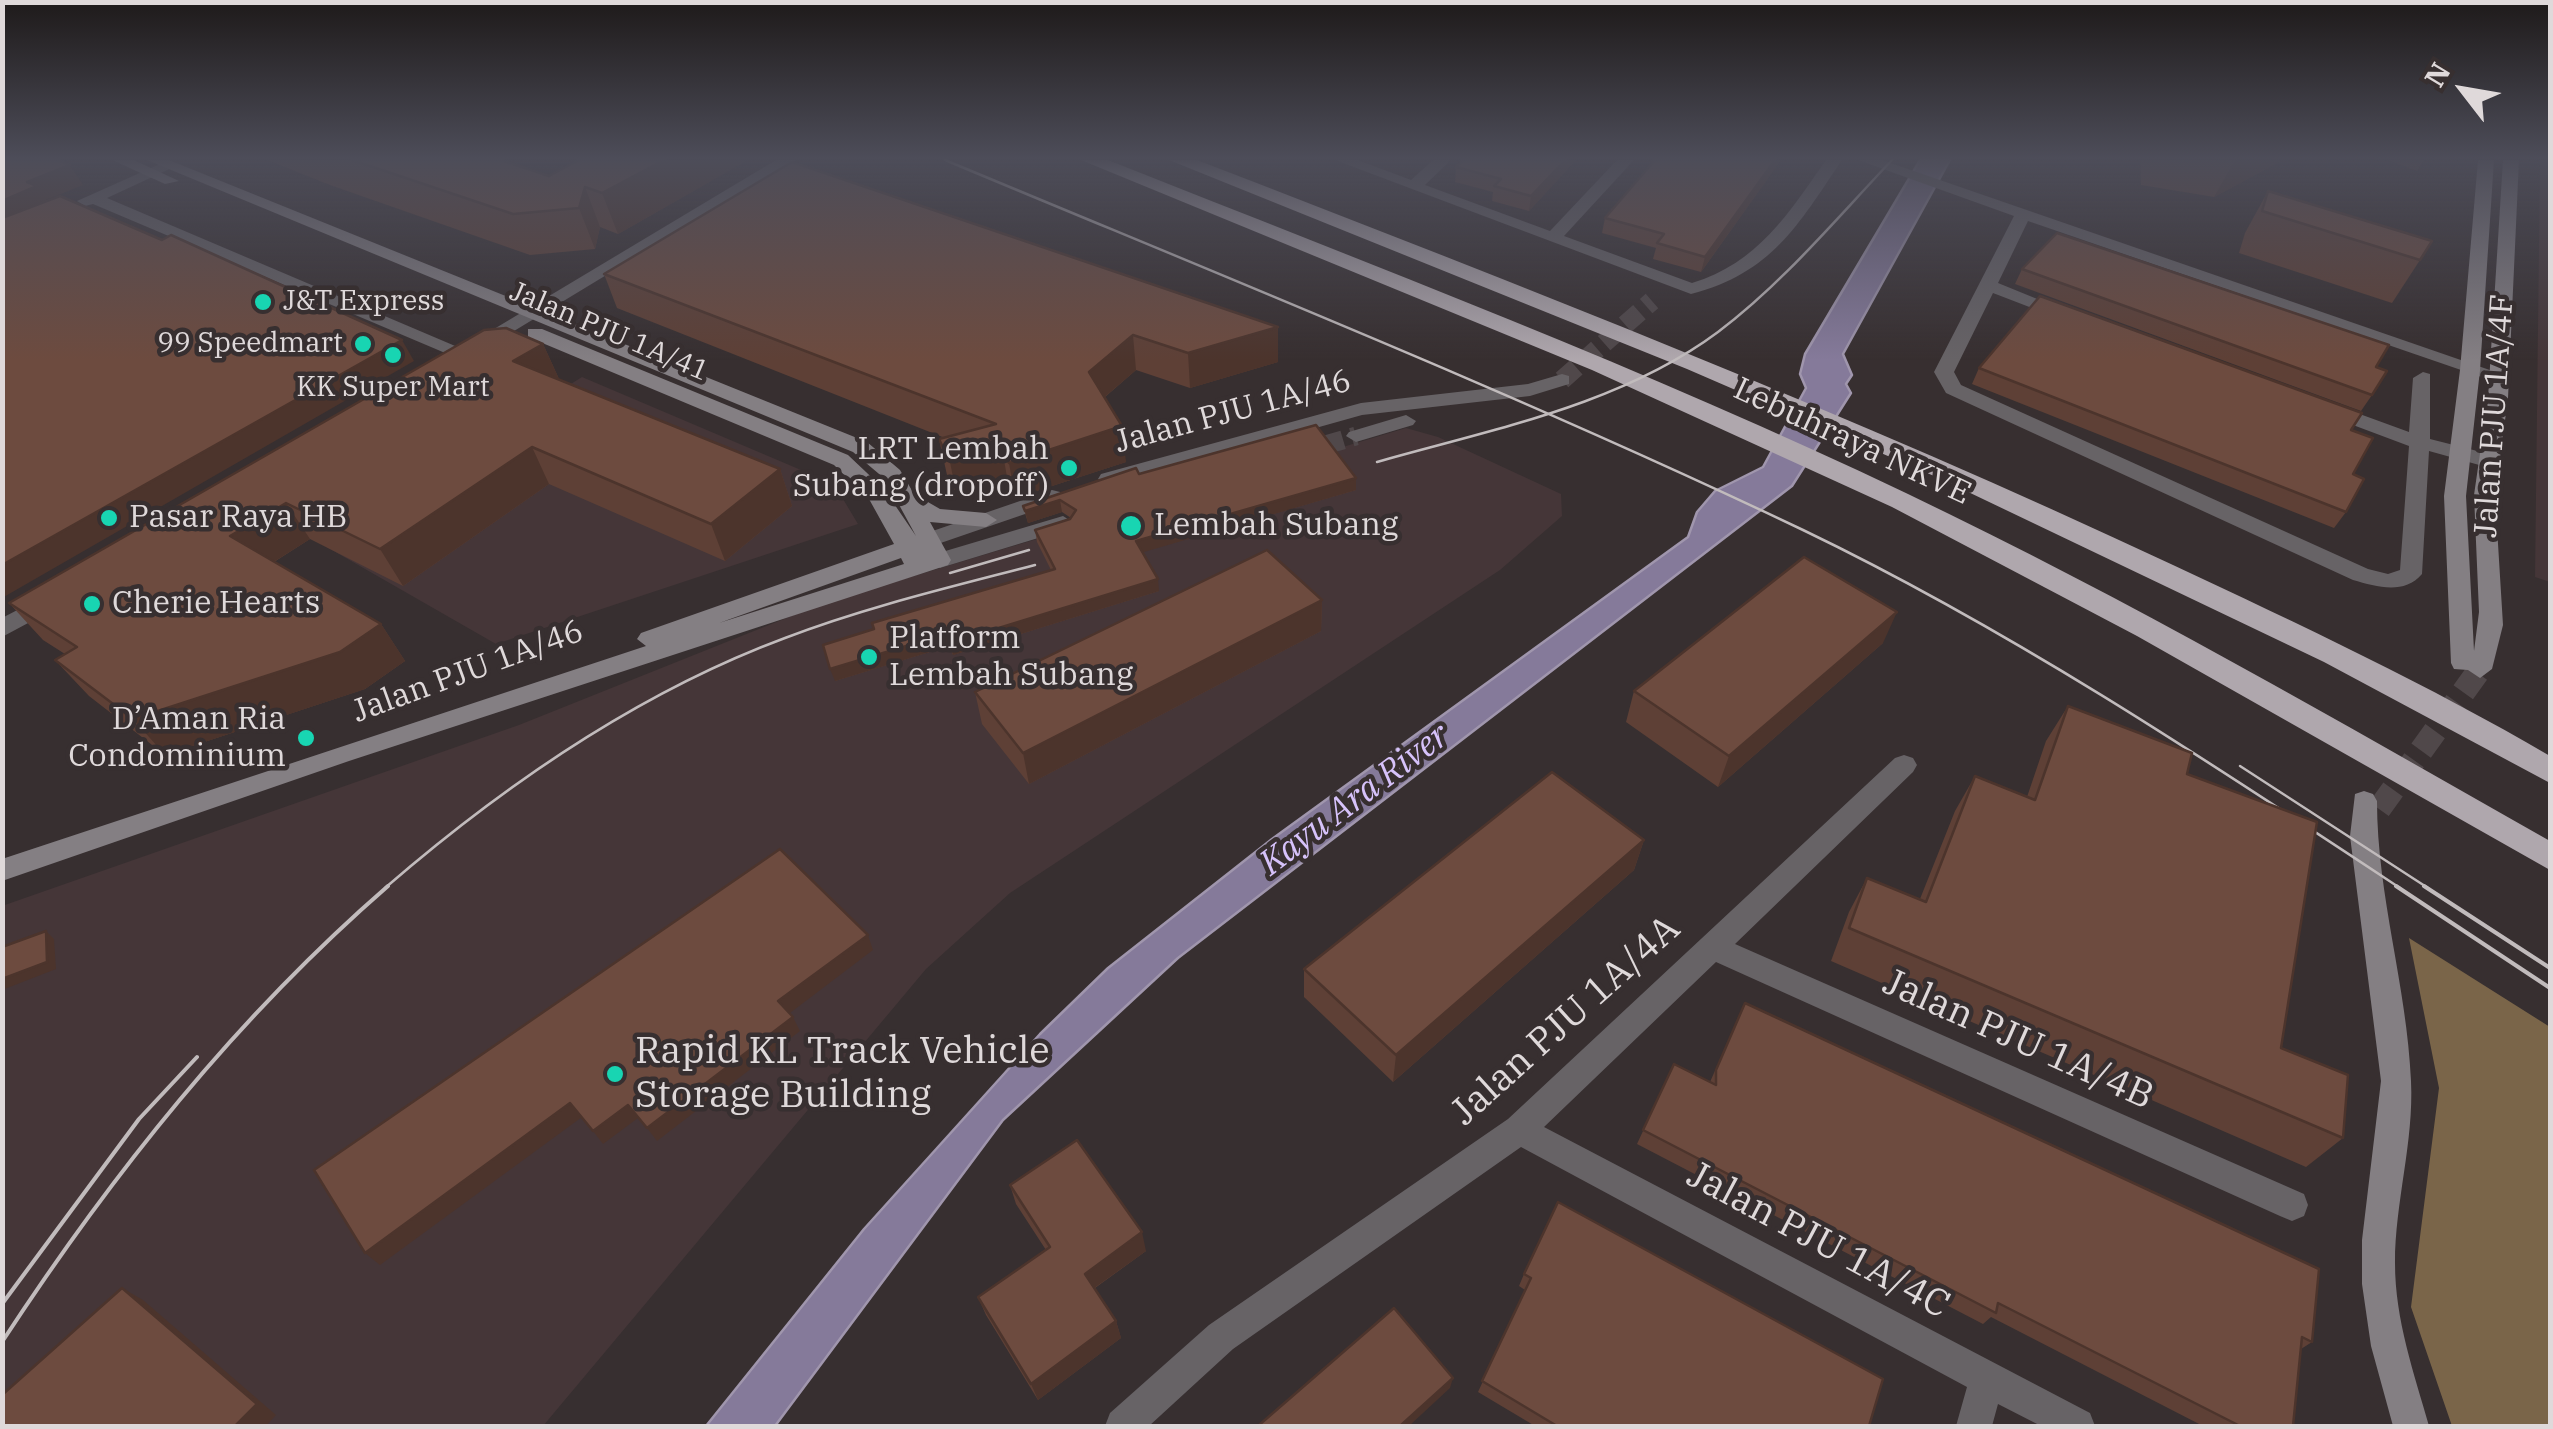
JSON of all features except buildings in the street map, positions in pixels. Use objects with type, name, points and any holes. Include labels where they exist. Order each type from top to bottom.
[{"type":"highway","name":"Lebuhraya NKVE","points":[[1255,227],[1670,395],[1898,500],[2329,728],[2550,856]]},
{"type":"highway","name":"Lebuhraya NKVE","points":[[1350,227],[1720,371],[1932,465],[2242,609],[2550,769]]},
{"type":"street","points":[[159,227],[456,358],[529,322],[688,227]]},
{"type":"street","name":"Jalan PJU 1A/41","points":[[302,227],[841,460],[859,471],[923,554]]},
{"type":"street","points":[[1520,227],[1691,289],[1718,283],[1762,261],[1786,227]]},
{"type":"street","points":[[1552,239],[1564,227]]},
{"type":"street","points":[[2017,227],[1944,372],[1953,390],[2361,574],[2389,582],[2411,574],[2424,378]]},
{"type":"street","points":[[2059,227],[2470,370],[2500,377]]},
{"type":"street","name":"Jalan PJU 1A/4F","points":[[2481,227],[2470,370],[2458,453],[2454,552],[2471,666],[2494,628],[2485,553],[2508,227]]},
{"type":"street","points":[[1652,301],[1670,282]]},
{"type":"street","points":[[1988,286],[2081,320]]},
{"type":"street","name":"Jalan PJU 1A/41","points":[[529,322],[860,447],[893,475],[923,554]]},
{"type":"street","name":"Jalan PJU 1A/46","points":[[923,554],[986,520],[1087,485],[1361,410],[1530,390],[1562,380]]},
{"type":"street","points":[[2306,401],[2418,442],[2490,462]]},
{"type":"street","name":"Jalan PJU 1A/46","points":[[1356,436],[1406,421]]},
{"type":"street","points":[[904,496],[935,516],[986,520]]},
{"type":"street","name":"Jalan PJU 1A/46","points":[[2,870],[923,554],[1063,523]]},
{"type":"street","points":[[2,628],[69,590]]},
{"type":"street","name":"Jalan PJU 1A/4A","points":[[1124,1426],[1221,1336],[1519,1130],[1904,765]]},
{"type":"street","points":[[2369,812],[2366,879],[2396,1076],[2396,1120],[2378,1259],[2380,1311],[2411,1426]]},
{"type":"street","name":"Jalan PJU 1A/4B","points":[[1712,947],[2292,1205]]},
{"type":"street","name":"Jalan PJU 1A/4C","points":[[1519,1130],[2076,1426]]},
{"type":"street","points":[[1974,1426],[1988,1379]]},
{"type":"shaded area","points":[[2539,227],[2550,227],[2550,582],[2535,577]]},
{"type":"shaded area","points":[[582,377],[834,484],[858,524],[496,644],[318,542]]},
{"type":"shaded area","points":[[1406,428],[1438,437],[1561,494],[1562,516],[1500,570],[1010,893],[926,969],[543,1426],[3,1426],[2,906],[519,725],[824,603]]},
{"type":"shaded area","points":[[2409,938],[2550,1027],[2550,1426],[2452,1426],[2411,1307],[2439,1088]]},
{"type":"water","name":"Kayu Ara River","points":[[1880,227],[1913,227],[1843,354],[1852,375],[1846,384],[1851,393],[1792,486],[1178,958],[1003,1120],[775,1426],[706,1426],[864,1229],[1040,1034],[1108,968],[1272,839],[1688,537],[1697,512],[1715,491],[1763,467],[1806,388],[1800,374],[1805,354]]},
{"type":"tunnel","points":[[1562,380],[1652,301]]},
{"type":"tunnel","points":[[1298,453],[1356,436]]},
{"type":"tunnel","points":[[2379,809],[2480,669]]},
{"type":"tram line","points":[[1106,227],[1547,414]]},
{"type":"tram line","points":[[1547,414],[1640,378],[1718,332],[1765,293],[1830,227]]},
{"type":"tram line","points":[[1377,462],[1547,414]]},
{"type":"tram line","points":[[1547,414],[1803,530],[1957,610],[2182,745],[2400,888]]},
{"type":"tram line","points":[[950,573],[1029,550]]},
{"type":"tram line","points":[[385,888],[525,778],[677,686],[730,660],[816,627],[1035,565]]},
{"type":"tram line","points":[[2240,766],[2428,888]]},
{"type":"tram line","points":[[2,1342],[87,1218],[179,1100],[279,989],[388,886]]},
{"type":"tram line","points":[[2396,886],[2550,988]]},
{"type":"tram line","points":[[2424,886],[2550,968]]},
{"type":"tram line","points":[[2,1304],[139,1119],[197,1057]]},
{"type":"place","name":"J&T Express","points":[[263,302]]},
{"type":"place","name":"99 Speedmart","points":[[363,344]]},
{"type":"place","name":"KK Super Mart","points":[[393,355]]},
{"type":"place","name":"LRT Lembah Subang (dropoff)","points":[[1069,468]]},
{"type":"place","name":"Pasar Raya HB","points":[[109,518]]},
{"type":"place","name":"Lembah Subang","points":[[1131,526]]},
{"type":"place","name":"Cherie Hearts","points":[[92,604]]},
{"type":"place","name":"Platform Lembah Subang","points":[[869,657]]},
{"type":"place","name":"D’Aman Ria Condominium","points":[[306,738]]},
{"type":"place","name":"Rapid KL Track Vehicle Storage Building","points":[[615,1074]]}]
